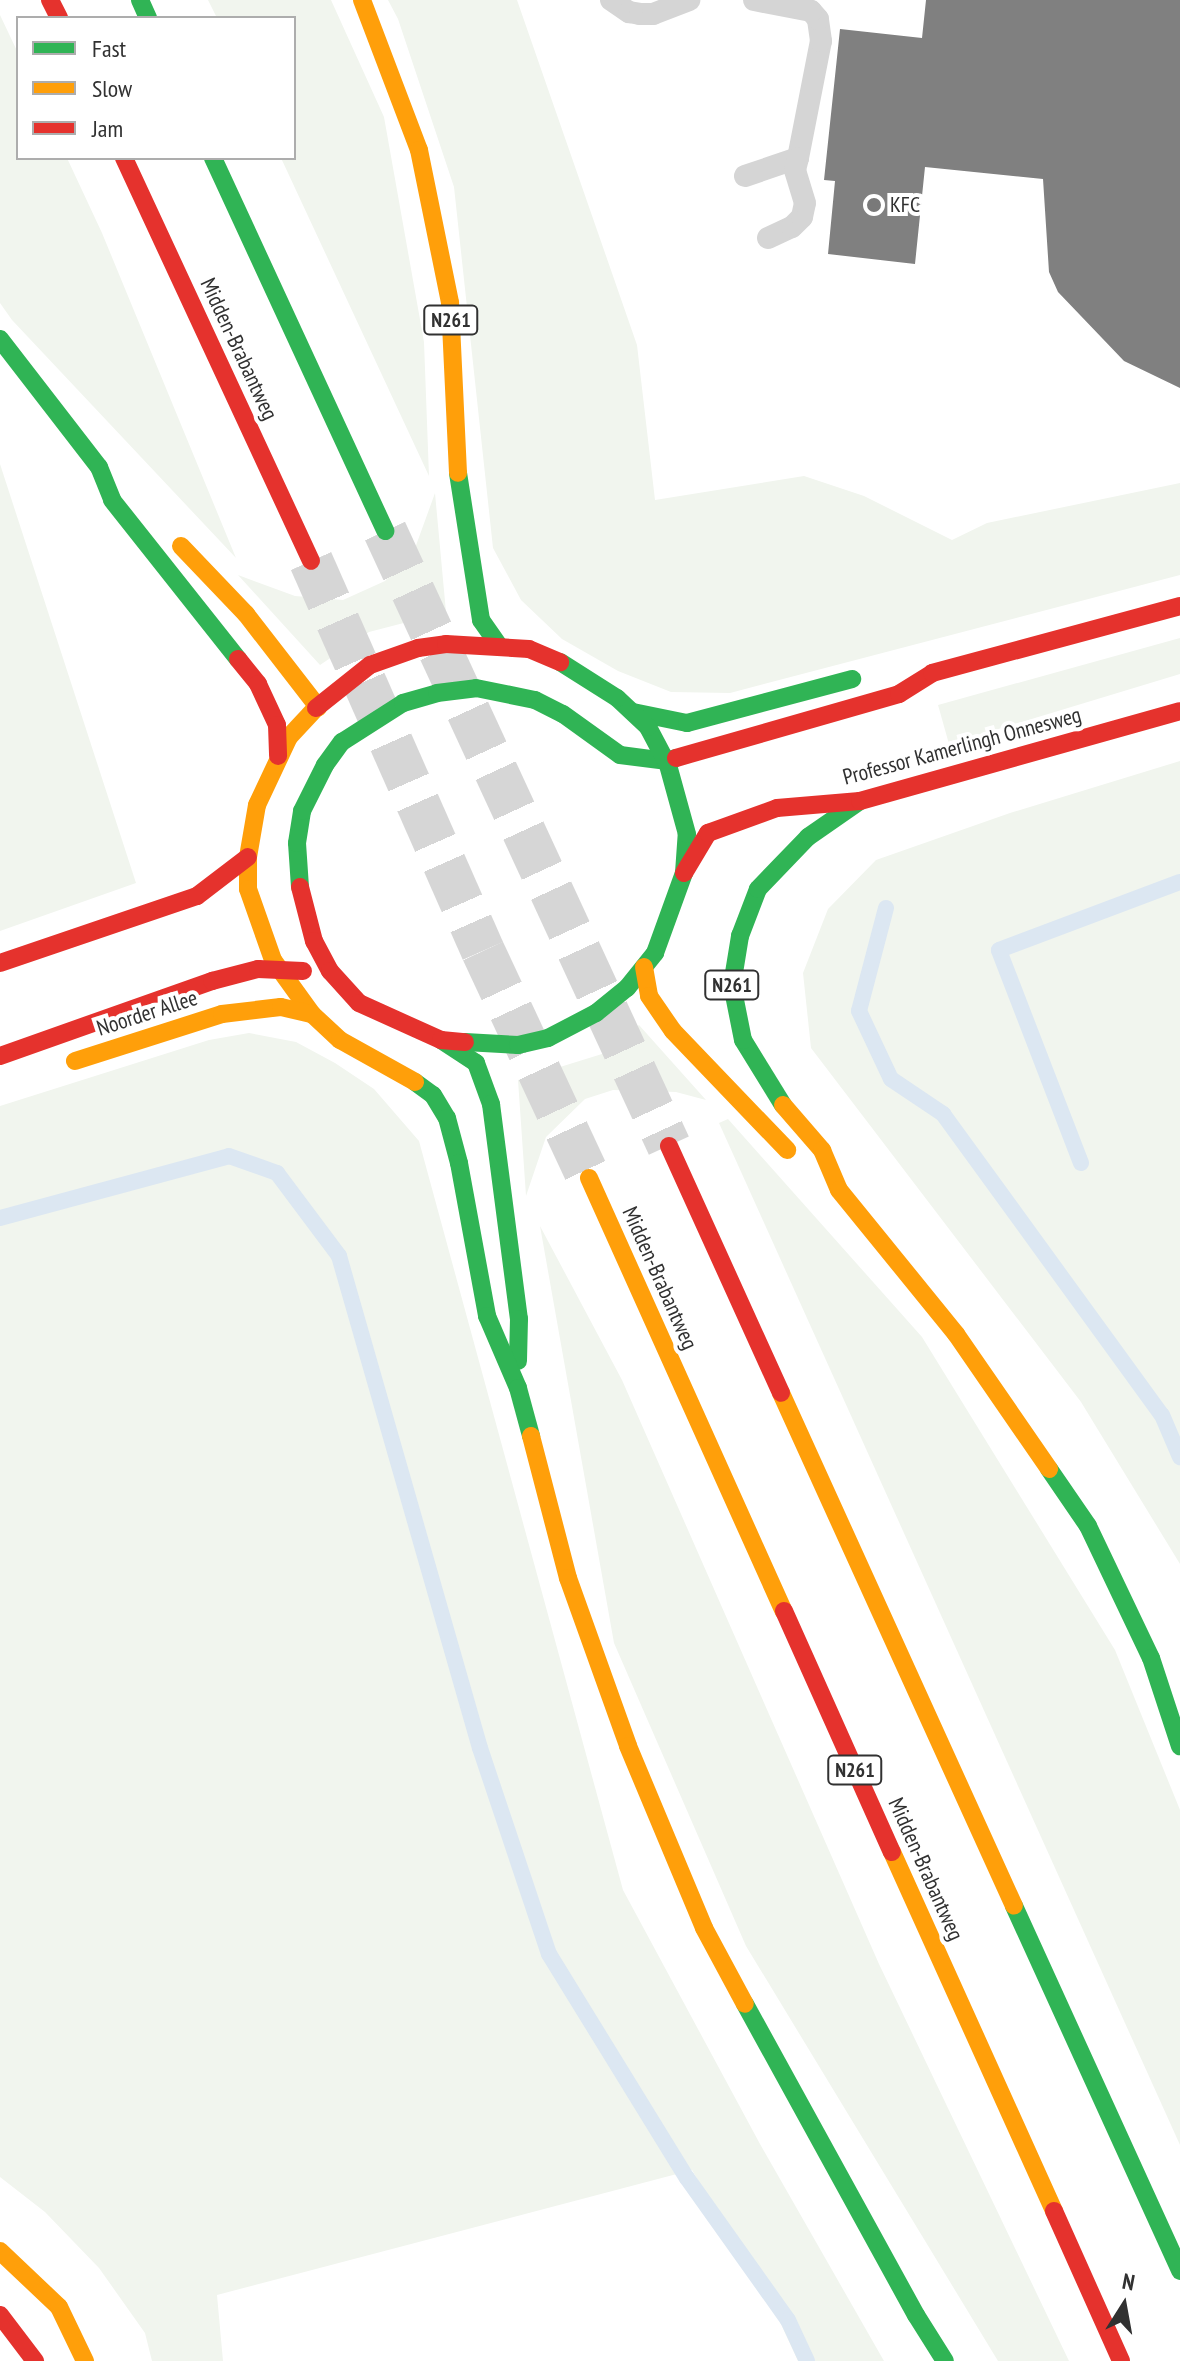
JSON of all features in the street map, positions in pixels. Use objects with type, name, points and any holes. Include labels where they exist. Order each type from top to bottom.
[{"type":"main road","name":"N261","points":[[362,0],[419,150],[450,303],[458,470],[481,620],[499,646]]},
{"type":"main road","name":"Midden-Brabantweg","points":[[125,160],[311,561]]},
{"type":"main road","points":[[214,160],[385,531]]},
{"type":"main road","points":[[0,339],[99,467],[112,500],[258,684],[277,725],[278,756]]},
{"type":"main road","points":[[99,467],[128,484]]},
{"type":"main road","points":[[172,536],[246,614],[318,707],[325,732],[325,765]]},
{"type":"main road","points":[[518,1388],[519,1319],[491,1104],[476,1063],[441,1040],[401,1025],[359,1003],[330,971],[304,912],[297,855],[302,811],[325,765],[342,742],[384,712],[437,693],[476,688],[535,700],[563,714],[620,755],[666,761],[899,694],[932,673],[1180,606]]},
{"type":"main road","points":[[441,1040],[518,1045],[548,1038],[596,1013],[627,988],[655,953],[672,914],[684,873],[687,834],[679,796],[666,761],[648,727],[633,712],[559,661],[529,649],[446,644],[388,657],[345,681],[289,737],[257,805],[248,857],[248,889],[253,911],[279,970],[312,1014],[340,1040],[433,1095],[447,1118],[459,1163],[487,1316],[518,1388],[568,1578],[628,1746],[704,1928],[916,2315],[945,2361]]},
{"type":"main road","points":[[908,670],[932,673]]},
{"type":"main road","points":[[633,712],[687,723],[871,674]]},
{"type":"main road","name":"Professor Kamerlingh Onnesweg","points":[[684,873],[708,833],[777,808],[860,801],[1180,711]]},
{"type":"main road","name":"N261","points":[[860,801],[808,837],[758,889],[740,936],[732,985],[734,1011],[753,1062],[787,1112],[822,1150],[839,1190],[956,1334],[1088,1526],[1151,1658],[1180,1746]]},
{"type":"main road","points":[[0,963],[197,896],[248,857]]},
{"type":"main road","name":"N261","points":[[644,967],[649,996],[673,1031],[800,1164],[839,1190]]},
{"type":"main road","name":"Noorder Allee","points":[[0,1056],[212,981],[258,969],[330,971]]},
{"type":"main road","name":"Noorder Allee","points":[[51,1068],[222,1014],[281,1007],[312,1014]]},
{"type":"main road","points":[[669,1146],[1180,2271]]},
{"type":"main road","name":"Midden-Brabantweg","points":[[589,1178],[1121,2361]]},
{"type":"main road","points":[[0,2251],[59,2307],[85,2361]]},
{"type":"main road","points":[[0,2315],[35,2361]]},
{"type":"lane","points":[[611,0],[629,12],[640,14],[653,14],[689,0]]},
{"type":"lane","points":[[754,0],[800,7],[818,19],[821,41],[795,170],[805,203],[802,217],[792,227],[768,238]]},
{"type":"lane","points":[[745,176],[798,158]]},
{"type":"shaded area","points":[[208,0],[331,0],[384,117],[424,342],[429,476],[282,160],[296,160],[296,16],[216,16]]},
{"type":"shaded area","points":[[388,0],[517,0],[637,345],[655,500],[804,476],[864,496],[952,540],[987,523],[1180,483],[1180,575],[730,693],[671,692],[618,671],[562,639],[521,600],[493,548],[454,187],[398,19]]},
{"type":"shaded area","points":[[0,15],[16,49],[16,160],[68,160],[102,233],[236,558],[12,320],[0,303]]},
{"type":"shaded area","points":[[0,464],[136,883],[0,931]]},
{"type":"shaded area","points":[[435,493],[446,612],[369,632],[320,665],[238,575],[295,596],[343,600],[385,581],[414,551]]},
{"type":"shaded area","points":[[1180,638],[1180,674],[949,744],[938,705]]},
{"type":"shaded area","points":[[1180,761],[1180,1564],[1081,1402],[811,1048],[803,973],[828,909],[876,860],[1010,813]]},
{"type":"shaded area","points":[[639,1025],[706,1100],[676,1092],[613,1090],[585,1099],[546,1137],[526,1196],[518,1080],[602,1054]]},
{"type":"shaded area","points":[[249,1033],[296,1042],[335,1063],[374,1089],[419,1141],[623,1890],[760,2144],[884,2361],[798,2361],[780,2322],[692,2170],[217,2295],[223,2361],[152,2361],[145,2333],[99,2268],[45,2212],[0,2177],[0,1106],[209,1040]]},
{"type":"shaded area","points":[[728,1119],[922,1337],[1115,1650],[1180,1810],[1180,2145],[719,1123]]},
{"type":"shaded area","points":[[540,1226],[622,1380],[879,1964],[1069,2361],[998,2361],[746,1946],[614,1643]]},
{"type":"building","points":[[926,0],[1180,0],[1180,388],[1124,361],[1058,292],[1049,272],[1043,179],[925,167],[915,264],[828,254],[835,181],[824,180],[840,29],[922,38]]},
{"type":"waterway","points":[[1081,1163],[999,950],[1180,882]]},
{"type":"waterway","points":[[886,908],[859,1011],[891,1079],[943,1114],[1162,1415],[1180,1457]]},
{"type":"waterway","points":[[0,1218],[229,1156],[277,1173],[339,1256],[480,1748],[549,1954],[687,2178],[788,2320],[807,2361]]},
{"type":"tunnel","points":[[385,531],[669,1146]]},
{"type":"tunnel","points":[[311,561],[483,951],[589,1178]]},
{"type":"traffic: fast","points":[[140,0],[147,16]]},
{"type":"traffic: fast","points":[[214,160],[385,531]]},
{"type":"traffic: fast","points":[[0,339],[99,467],[112,500],[238,659]]},
{"type":"traffic: fast","points":[[458,473],[481,620],[499,646]]},
{"type":"traffic: fast","points":[[465,1042],[518,1045],[548,1038],[596,1013],[627,988],[655,953],[684,873],[687,834],[668,765],[648,727],[617,698],[560,662]]},
{"type":"traffic: fast","points":[[633,712],[687,723],[852,679]]},
{"type":"traffic: fast","points":[[300,887],[297,843],[302,811],[325,765],[342,742],[403,703],[437,693],[476,688],[535,700],[563,714],[620,755],[666,761],[676,758]]},
{"type":"traffic: fast","points":[[783,1105],[743,1040],[732,985],[740,936],[758,889],[808,837],[860,801]]},
{"type":"traffic: fast","points":[[441,1040],[476,1063],[491,1104],[519,1319],[518,1361]]},
{"type":"traffic: fast","points":[[415,1082],[433,1095],[447,1118],[459,1163],[487,1316],[518,1388],[531,1436]]},
{"type":"traffic: fast","points":[[1049,1469],[1088,1526],[1151,1658],[1180,1746]]},
{"type":"traffic: fast","points":[[1014,1906],[1180,2271]]},
{"type":"traffic: fast","points":[[745,2004],[916,2315],[945,2361]]},
{"type":"traffic: slow","points":[[362,0],[419,150],[450,303],[458,473]]},
{"type":"traffic: slow","points":[[181,546],[246,614],[318,707]]},
{"type":"traffic: slow","points":[[316,708],[289,737],[257,805],[248,857],[248,889],[273,960],[312,1014],[340,1040],[415,1082]]},
{"type":"traffic: slow","points":[[644,967],[649,996],[673,1031],[787,1150]]},
{"type":"traffic: slow","points":[[75,1061],[222,1014],[281,1007],[312,1014]]},
{"type":"traffic: slow","points":[[783,1105],[822,1150],[839,1190],[956,1334],[1049,1469]]},
{"type":"traffic: slow","points":[[589,1178],[784,1611]]},
{"type":"traffic: slow","points":[[781,1393],[1014,1906]]},
{"type":"traffic: slow","points":[[531,1436],[568,1578],[628,1746],[704,1928],[745,2004]]},
{"type":"traffic: slow","points":[[892,1852],[1054,2211]]},
{"type":"traffic: slow","points":[[0,2251],[59,2307],[85,2361]]},
{"type":"traffic: jam","points":[[50,0],[58,16]]},
{"type":"traffic: jam","points":[[125,160],[311,561]]},
{"type":"traffic: jam","points":[[676,758],[899,694],[932,673],[1180,606]]},
{"type":"traffic: jam","points":[[316,708],[370,665],[418,648],[446,644],[529,649],[560,662]]},
{"type":"traffic: jam","points":[[238,659],[258,684],[277,725],[278,756]]},
{"type":"traffic: jam","points":[[684,873],[708,833],[777,808],[860,801],[1180,711]]},
{"type":"traffic: jam","points":[[0,963],[197,896],[248,857]]},
{"type":"traffic: jam","points":[[300,887],[314,941],[330,971],[359,1003],[441,1040],[465,1042]]},
{"type":"traffic: jam","points":[[0,1056],[212,981],[258,969],[303,971]]},
{"type":"traffic: jam","points":[[669,1146],[781,1393]]},
{"type":"traffic: jam","points":[[784,1611],[892,1852]]},
{"type":"traffic: jam","points":[[1054,2211],[1121,2361]]},
{"type":"traffic: jam","points":[[0,2315],[35,2361]]},
{"type":"place","name":"KFC","points":[[874,205]]}]
